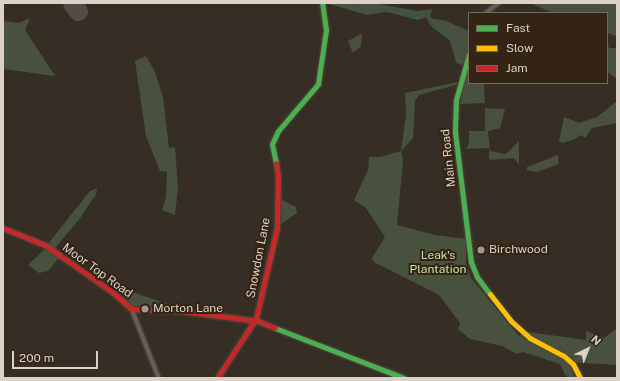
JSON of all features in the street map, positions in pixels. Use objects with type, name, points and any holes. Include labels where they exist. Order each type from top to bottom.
[{"type":"street","name":"Snowdon Lane","points":[[217,378],[255,320],[277,228],[278,176],[272,144],[278,131],[318,84],[319,64],[326,30],[322,3]]},
{"type":"street","points":[[487,12],[499,3]]},
{"type":"street","name":"Main Road","points":[[468,55],[456,100],[455,132],[471,262],[477,277],[510,321],[530,338],[564,356],[573,364],[580,378]]},
{"type":"street","name":"Moor Top Road","points":[[3,228],[45,245],[111,291],[132,309],[182,311],[255,320]]},
{"type":"street","points":[[132,309],[159,378]]},
{"type":"street","points":[[255,320],[404,378]]},
{"type":"green space","points":[[326,3],[373,3],[417,11],[433,9],[430,16],[433,19],[444,20],[468,31],[468,52],[463,65],[456,63],[450,41],[431,26],[426,17],[418,20],[387,12],[367,15]]},
{"type":"green space","points":[[530,3],[617,3],[617,36],[608,33],[608,12],[551,12]]},
{"type":"green space","points":[[30,18],[25,30],[55,76],[3,69],[3,21],[19,23]]},
{"type":"green space","points":[[362,33],[361,46],[353,53],[348,41]]},
{"type":"green space","points":[[608,45],[609,48],[617,48],[617,79],[608,73]]},
{"type":"green space","points":[[146,56],[155,72],[163,97],[169,148],[175,147],[178,188],[175,215],[162,210],[166,197],[167,172],[160,171],[146,136],[135,61]]},
{"type":"green space","points":[[466,71],[468,72],[468,84],[484,84],[485,103],[460,104]]},
{"type":"green space","points":[[458,82],[456,85],[419,95],[415,101],[413,138],[401,151],[406,115],[405,93]]},
{"type":"green space","points":[[617,101],[617,123],[592,128],[585,138],[581,135],[573,140],[562,143],[559,141],[564,117],[579,123],[597,117]]},
{"type":"green space","points":[[485,108],[505,109],[500,128],[488,131],[490,151],[506,154],[519,141],[519,165],[514,158],[489,160],[489,148],[466,149],[469,143],[469,131],[485,131]]},
{"type":"green space","name":"Leak's Plantation","points":[[401,151],[403,161],[397,225],[435,235],[466,239],[466,264],[471,278],[519,336],[528,332],[586,340],[586,331],[604,338],[617,328],[617,365],[569,362],[575,378],[570,378],[565,375],[560,364],[523,352],[517,354],[502,346],[470,339],[458,329],[460,323],[439,295],[374,262],[372,258],[385,237],[366,208],[354,200],[368,170],[369,157],[380,157]]},
{"type":"green space","points":[[558,155],[559,164],[537,172],[527,170],[527,167]]},
{"type":"green space","points":[[97,188],[96,194],[81,217],[55,248],[75,262],[61,255],[48,271],[39,273],[28,265],[49,245],[47,245],[90,191]]},
{"type":"green space","points":[[282,200],[296,207],[297,213],[281,224]]},
{"type":"green space","points":[[120,282],[126,286],[123,289],[177,307],[133,306],[115,290]]},
{"type":"waterway","points":[[349,3],[362,9],[387,8],[400,10],[411,16],[429,14],[431,25],[450,33],[468,53]]},
{"type":"waterway","points":[[608,67],[617,72]]},
{"type":"runway","points":[[72,3],[78,11]]},
{"type":"traffic: fast","points":[[276,163],[272,144],[278,131],[318,84],[326,30],[322,3]]},
{"type":"traffic: fast","points":[[468,58],[456,100],[455,132],[471,262],[477,277],[490,294]]},
{"type":"traffic: fast","points":[[275,328],[404,378]]},
{"type":"traffic: slow","points":[[490,294],[511,321],[530,338],[564,356],[573,364],[580,378]]},
{"type":"traffic: jam","points":[[217,378],[255,320],[258,310],[277,228],[278,176],[276,163]]},
{"type":"traffic: jam","points":[[3,228],[45,245],[111,291],[132,309],[182,311],[258,321],[275,328]]},
{"type":"place","name":"Birchwood","points":[[481,250]]},
{"type":"place","name":"Morton Lane","points":[[145,309]]}]
